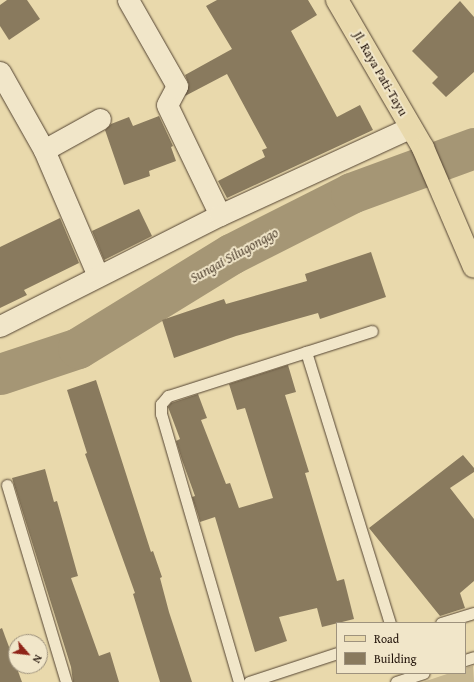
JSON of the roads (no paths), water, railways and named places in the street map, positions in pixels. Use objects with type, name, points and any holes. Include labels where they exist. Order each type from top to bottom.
[{"type":"main road","name":"Jl. Raya Pati-Tayu","points":[[337,0],[423,148],[474,267]]},
{"type":"street","points":[[128,0],[178,86],[167,105],[220,215]]},
{"type":"street","points":[[0,72],[44,150],[98,276]]},
{"type":"street","points":[[44,150],[100,119]]},
{"type":"street","points":[[0,326],[220,215],[411,127]]},
{"type":"lane","points":[[239,682],[161,414],[160,404],[168,396],[372,331]]},
{"type":"lane","points":[[306,352],[390,622]]},
{"type":"lane","points":[[7,484],[66,682]]},
{"type":"lane","points":[[444,622],[474,613]]},
{"type":"lane","points":[[249,682],[336,653]]},
{"type":"lane","points":[[396,682],[421,674]]},
{"type":"waterway","name":"Sungai Silugonggo","points":[[0,374],[78,348],[231,254],[351,193],[474,148]]}]
